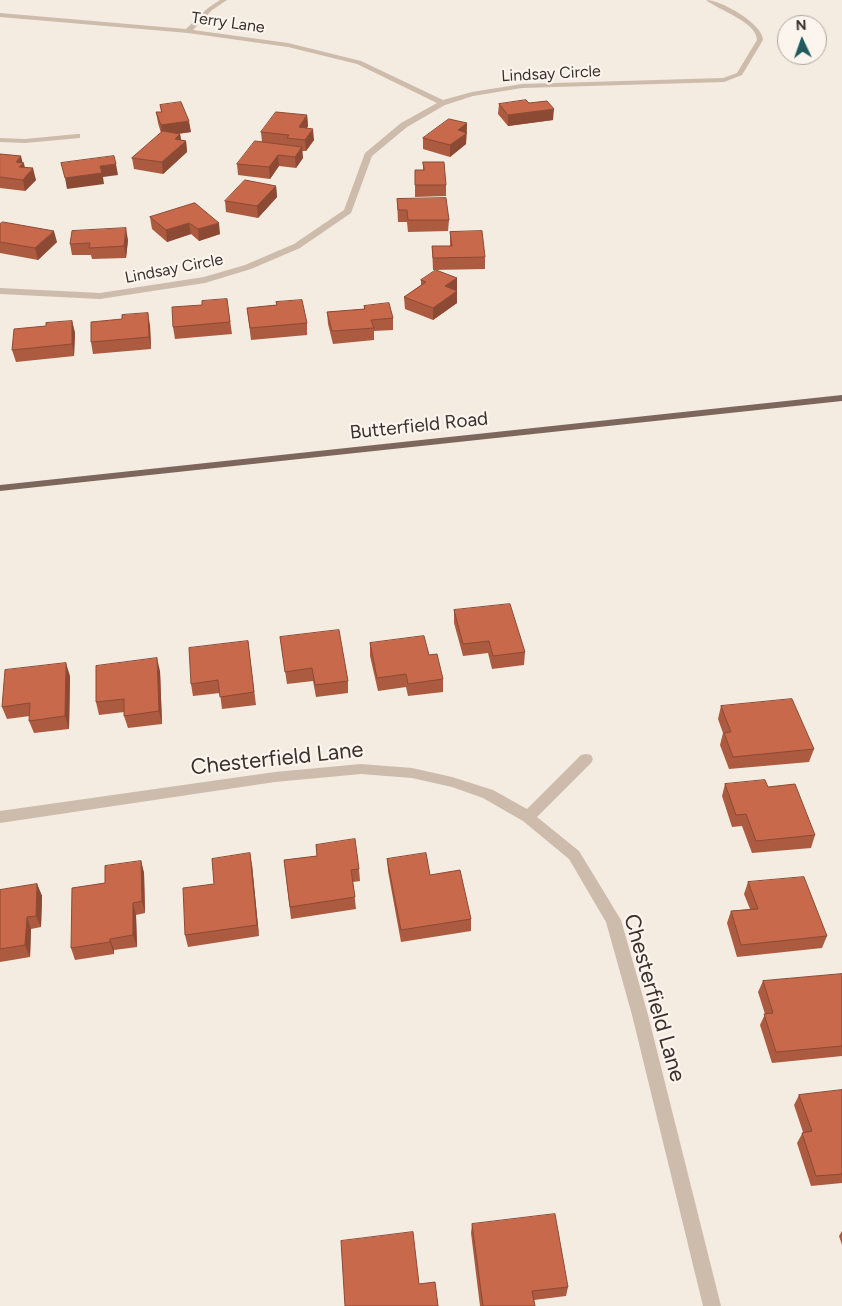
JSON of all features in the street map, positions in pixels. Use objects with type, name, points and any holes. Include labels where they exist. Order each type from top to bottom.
[{"type":"main road","name":"Butterfield Road","points":[[0,488],[842,398]]},
{"type":"street","points":[[188,31],[210,8],[224,0]]},
{"type":"street","name":"Lindsay Circle","points":[[0,291],[100,296],[205,280],[248,267],[297,246],[348,211],[368,155],[404,125],[442,103],[472,94],[522,86],[692,82],[733,78],[744,70],[760,40],[760,35],[750,23],[709,0]]},
{"type":"street","name":"Terry Lane","points":[[0,15],[188,31],[288,46],[360,62],[442,103]]},
{"type":"street","points":[[0,140],[25,141],[77,136]]},
{"type":"street","points":[[528,817],[586,759]]},
{"type":"street","name":"Chesterfield Lane","points":[[0,817],[276,777],[361,769],[412,773],[452,782],[488,794],[528,817],[574,855],[613,920],[640,1015],[712,1306]]},
{"type":"building","points":[[526,100],[529,103],[547,101],[554,109],[508,115],[499,104]]},
{"type":"building","points":[[181,102],[189,121],[161,125],[156,112],[162,112],[160,105]]},
{"type":"building","points":[[276,112],[307,115],[299,127],[313,129],[305,140],[287,138],[289,135],[261,132]]},
{"type":"building","points":[[449,119],[467,123],[458,130],[467,133],[450,145],[423,138]]},
{"type":"building","points":[[163,131],[180,134],[175,139],[186,141],[162,162],[132,158]]},
{"type":"building","points":[[255,141],[302,147],[295,157],[278,155],[269,167],[237,164]]},
{"type":"building","points":[[0,154],[21,156],[16,162],[24,163],[19,167],[33,168],[23,180],[0,177]]},
{"type":"building","points":[[114,156],[116,164],[100,166],[102,173],[65,178],[61,163]]},
{"type":"building","points":[[423,162],[444,162],[446,185],[415,185],[415,170],[424,170]]},
{"type":"building","points":[[245,180],[276,186],[257,206],[225,201]]},
{"type":"building","points":[[446,198],[449,220],[408,220],[407,210],[398,210],[397,199]]},
{"type":"building","points":[[195,203],[219,223],[198,229],[189,223],[166,230],[150,217]]},
{"type":"building","points":[[3,222],[54,231],[35,248],[0,242],[0,224]]},
{"type":"building","points":[[126,228],[124,246],[89,248],[90,243],[70,244],[72,231]]},
{"type":"building","points":[[482,231],[485,257],[433,258],[432,246],[452,246],[450,232]]},
{"type":"building","points":[[436,270],[457,278],[445,286],[457,291],[433,308],[404,297],[426,282],[421,280]]},
{"type":"building","points":[[227,299],[230,322],[173,327],[172,307],[202,305],[202,301]]},
{"type":"building","points":[[302,300],[307,323],[250,328],[247,308],[277,305],[276,302]]},
{"type":"building","points":[[389,303],[393,318],[371,320],[374,328],[332,331],[327,312],[365,309],[364,306]]},
{"type":"building","points":[[148,313],[149,337],[91,342],[91,322],[122,319],[122,315]]},
{"type":"building","points":[[72,321],[72,344],[12,350],[14,329],[46,326],[46,323]]},
{"type":"building","points":[[510,604],[525,652],[493,656],[489,641],[463,644],[454,610]]},
{"type":"building","points":[[339,630],[348,681],[315,685],[312,668],[285,672],[280,637]]},
{"type":"building","points":[[424,636],[429,655],[437,654],[443,679],[408,684],[406,674],[377,678],[370,643]]},
{"type":"building","points":[[248,641],[254,692],[220,697],[218,680],[191,684],[189,648]]},
{"type":"building","points":[[157,658],[159,711],[124,716],[124,699],[96,702],[96,666]]},
{"type":"building","points":[[66,663],[65,716],[29,721],[30,703],[2,707],[5,670]]},
{"type":"building","points":[[792,699],[814,749],[733,757],[724,733],[731,732],[721,706]]},
{"type":"building","points":[[765,780],[768,787],[795,784],[815,835],[756,841],[746,814],[736,815],[725,784]]},
{"type":"building","points":[[355,839],[359,869],[351,870],[355,897],[290,907],[284,860],[317,856],[316,845]]},
{"type":"building","points":[[250,853],[257,925],[185,935],[183,888],[214,884],[212,859]]},
{"type":"building","points":[[426,853],[430,875],[460,870],[471,919],[401,930],[387,859]]},
{"type":"building","points":[[141,861],[142,901],[133,903],[133,935],[110,939],[110,942],[71,948],[72,888],[105,883],[105,866]]},
{"type":"building","points":[[804,877],[827,936],[741,945],[731,911],[758,909],[748,882]]},
{"type":"building","points":[[37,884],[36,916],[27,917],[25,945],[0,949],[0,890]]},
{"type":"building","points":[[842,974],[842,1046],[776,1052],[764,1014],[773,1013],[763,981]]},
{"type":"building","points":[[842,1090],[842,1174],[816,1176],[802,1133],[812,1131],[799,1095]]},
{"type":"building","points":[[555,1214],[568,1287],[532,1291],[535,1306],[483,1306],[472,1224]]},
{"type":"building","points":[[413,1232],[419,1284],[435,1282],[438,1306],[345,1306],[341,1241]]}]
